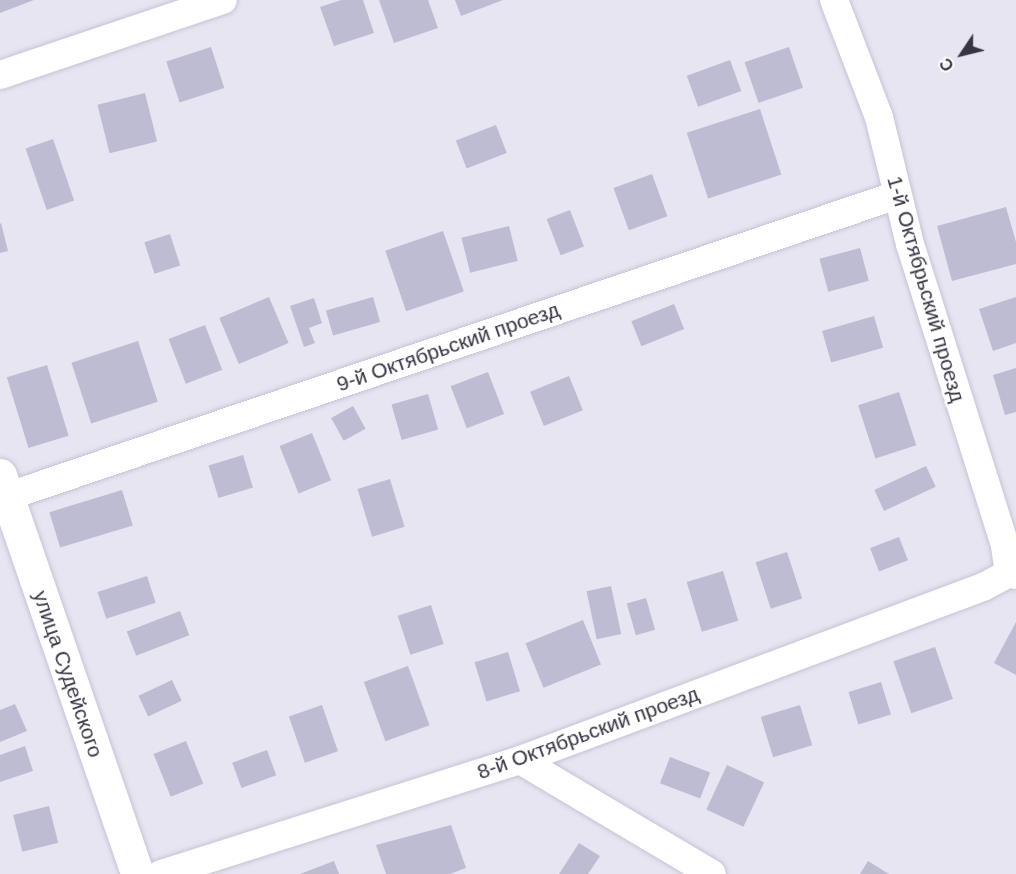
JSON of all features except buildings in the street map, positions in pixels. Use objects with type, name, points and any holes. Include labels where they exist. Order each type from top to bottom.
[{"type":"street","points":[[0,75],[223,0]]},
{"type":"street","name":"1-й Октябрьский проезд","points":[[834,0],[879,117],[897,195],[1012,574]]},
{"type":"street","name":"9-й Октябрьский проезд","points":[[3,490],[897,195]]},
{"type":"street","name":"улица Судейского","points":[[3,490],[137,874]]},
{"type":"street","name":"8-й Октябрьский проезд","points":[[161,874],[520,760],[1012,574]]},
{"type":"street","points":[[520,760],[712,874]]}]
